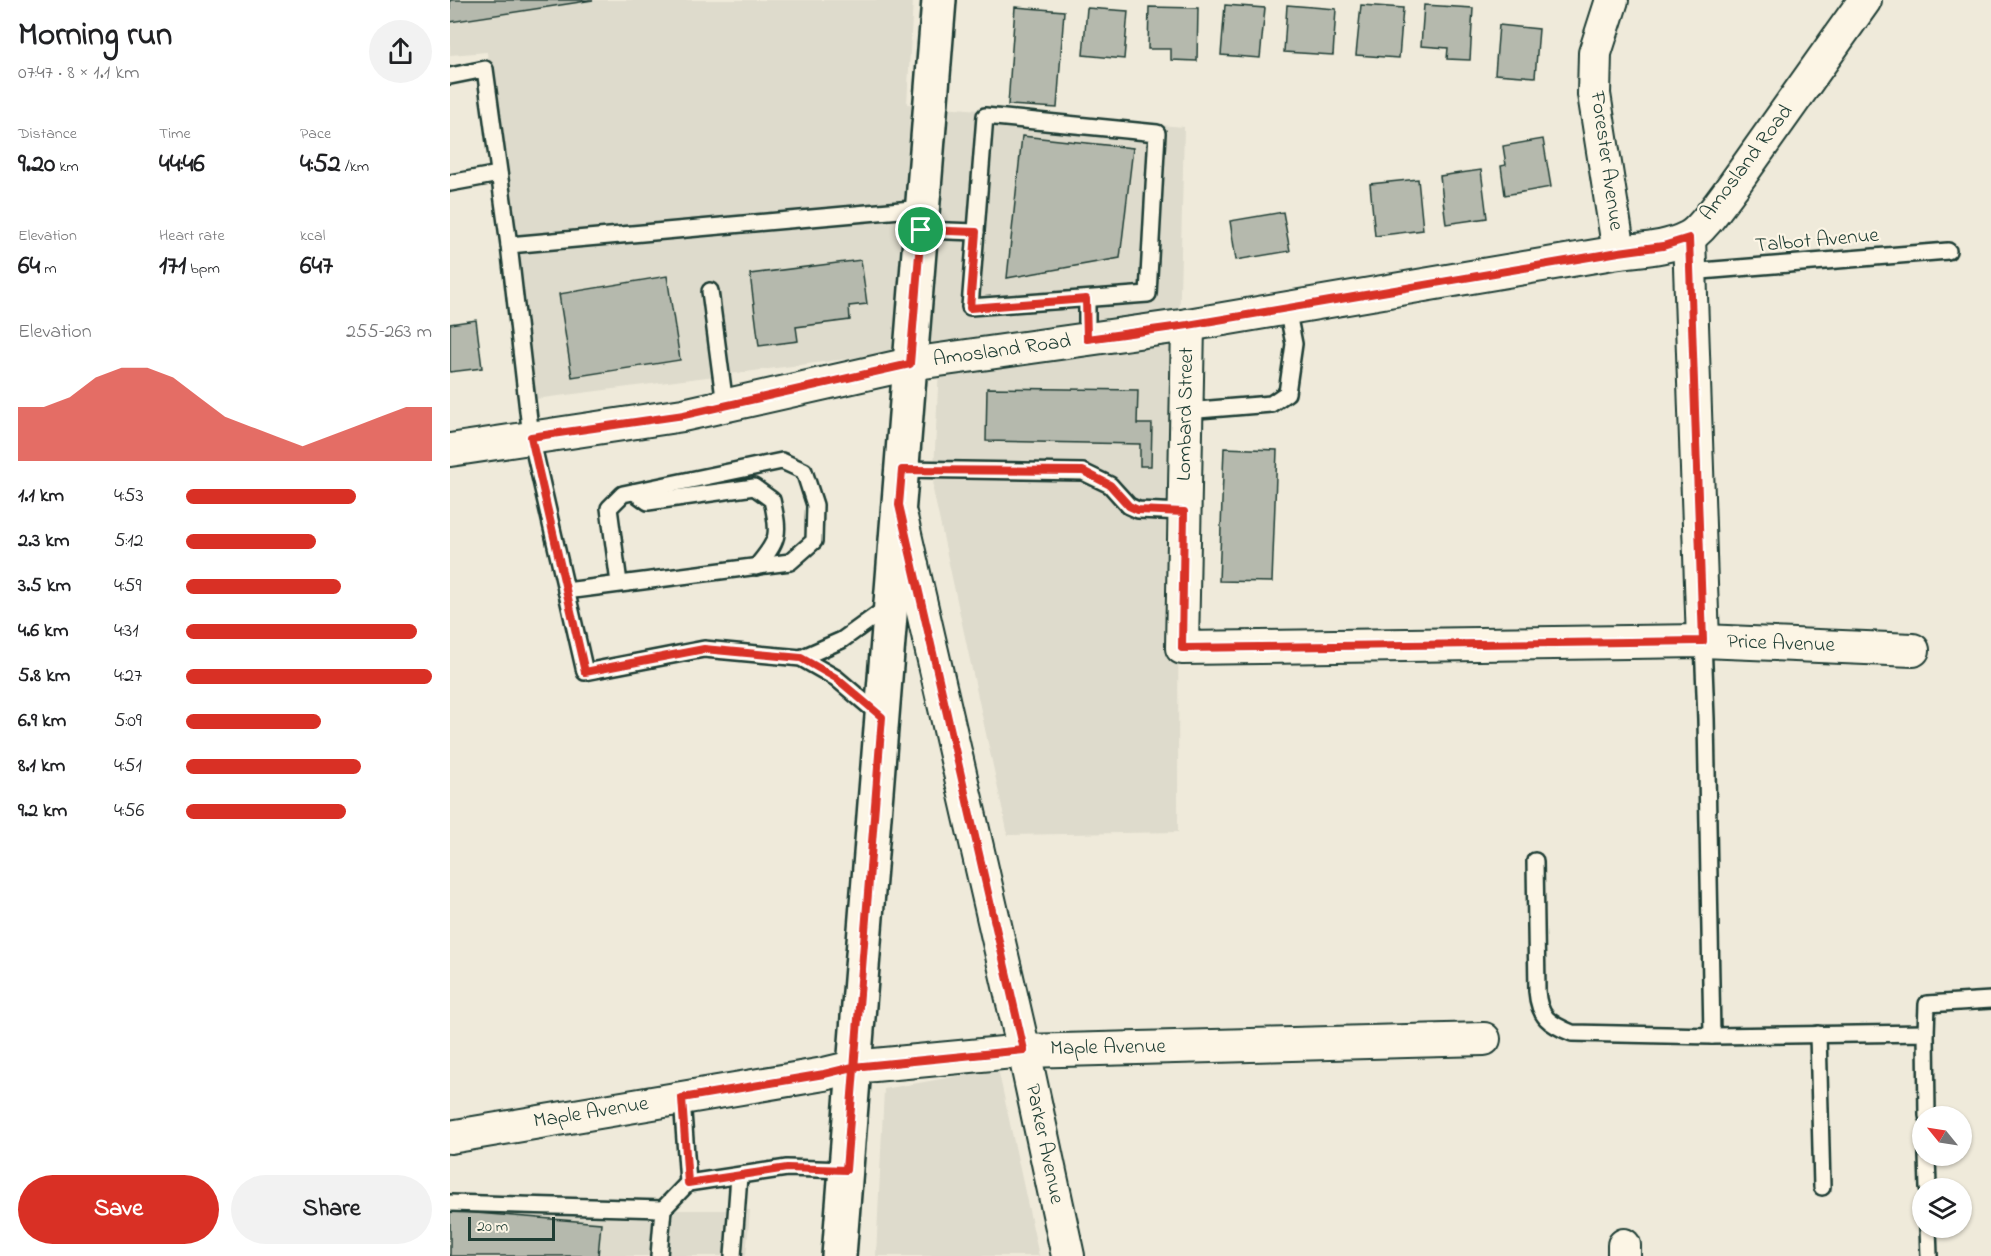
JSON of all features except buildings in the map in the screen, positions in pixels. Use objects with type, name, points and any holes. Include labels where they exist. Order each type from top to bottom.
[{"type":"main road","points":[[839,1256],[939,0]]},
{"type":"street","name":"Forester Avenue","points":[[1612,0],[1595,53],[1594,94],[1619,252]]},
{"type":"street","name":"Amosland Road","points":[[450,450],[684,415],[910,364],[1188,325],[1663,246],[1689,238],[1733,186],[1865,0]]},
{"type":"street","points":[[1689,238],[1703,641]]},
{"type":"street","name":"Lombard Street","points":[[1182,648],[1188,325]]},
{"type":"street","name":"Parker Avenue","points":[[899,505],[1024,1050],[1068,1256]]},
{"type":"street","name":"Price Avenue","points":[[1182,648],[1703,641],[1913,650]]},
{"type":"street","name":"Maple Avenue","points":[[450,1137],[813,1076],[853,1067],[1024,1050],[1484,1039]]},
{"type":"lane","points":[[450,76],[485,69],[509,245],[531,437],[585,672],[704,649],[801,658],[836,678],[882,717]]},
{"type":"lane","points":[[985,116],[1157,133],[1148,294],[1086,299],[970,308],[985,116]]},
{"type":"lane","points":[[450,183],[499,174]]},
{"type":"lane","points":[[509,245],[922,219],[976,232]]},
{"type":"lane","name":"Talbot Avenue","points":[[1689,272],[1948,251]]},
{"type":"lane","points":[[710,291],[725,405]]},
{"type":"lane","points":[[1086,299],[1087,339]]},
{"type":"lane","points":[[1186,411],[1271,404],[1287,393],[1294,344],[1287,308]]},
{"type":"lane","points":[[566,591],[790,562],[814,541],[815,505],[804,471],[782,461],[623,494],[609,508],[619,583]]},
{"type":"lane","points":[[902,470],[1083,471],[1110,485],[1129,506],[1138,510],[1184,512]]},
{"type":"lane","points":[[634,492],[648,502],[754,487],[772,500],[778,524],[774,546],[756,567]]},
{"type":"lane","points":[[801,658],[842,640],[890,605]]},
{"type":"lane","points":[[1703,641],[1712,1036]]},
{"type":"lane","points":[[1536,861],[1539,1009],[1557,1027],[1572,1033],[1712,1036],[1926,1033]]},
{"type":"lane","points":[[1927,1106],[1927,1004],[1991,1000]]},
{"type":"lane","points":[[1818,1034],[1822,1187]]},
{"type":"lane","points":[[682,1098],[688,1183]]},
{"type":"lane","points":[[659,1256],[663,1209],[688,1183],[787,1168],[846,1170]]},
{"type":"lane","points":[[733,1256],[739,1176]]},
{"type":"lane","points":[[450,1203],[663,1209]]},
{"type":"lane","points":[[1928,1238],[1929,1256]]},
{"type":"shaded area","points":[[450,0],[913,0],[907,104],[1184,127],[1179,335],[1178,832],[1008,835],[933,490],[940,347],[527,400],[487,52],[450,55]]},
{"type":"shaded area","points":[[998,1069],[1039,1256],[876,1256],[884,1089]]},
{"type":"shaded area","points":[[450,1202],[607,1210],[750,1210],[746,1256],[450,1256]]},
{"type":"route","points":[[921,230],[910,364],[684,415],[531,437],[585,672],[704,649],[801,658],[836,678],[882,717],[853,1067],[846,1170],[787,1168],[688,1183],[682,1098],[853,1067],[1024,1050],[899,505],[902,470],[1083,471],[1110,485],[1129,506],[1138,510],[1184,512],[1182,648],[1703,641],[1689,238],[1663,246],[1188,325],[1087,339],[1086,299],[970,308],[976,232],[921,230]]}]
